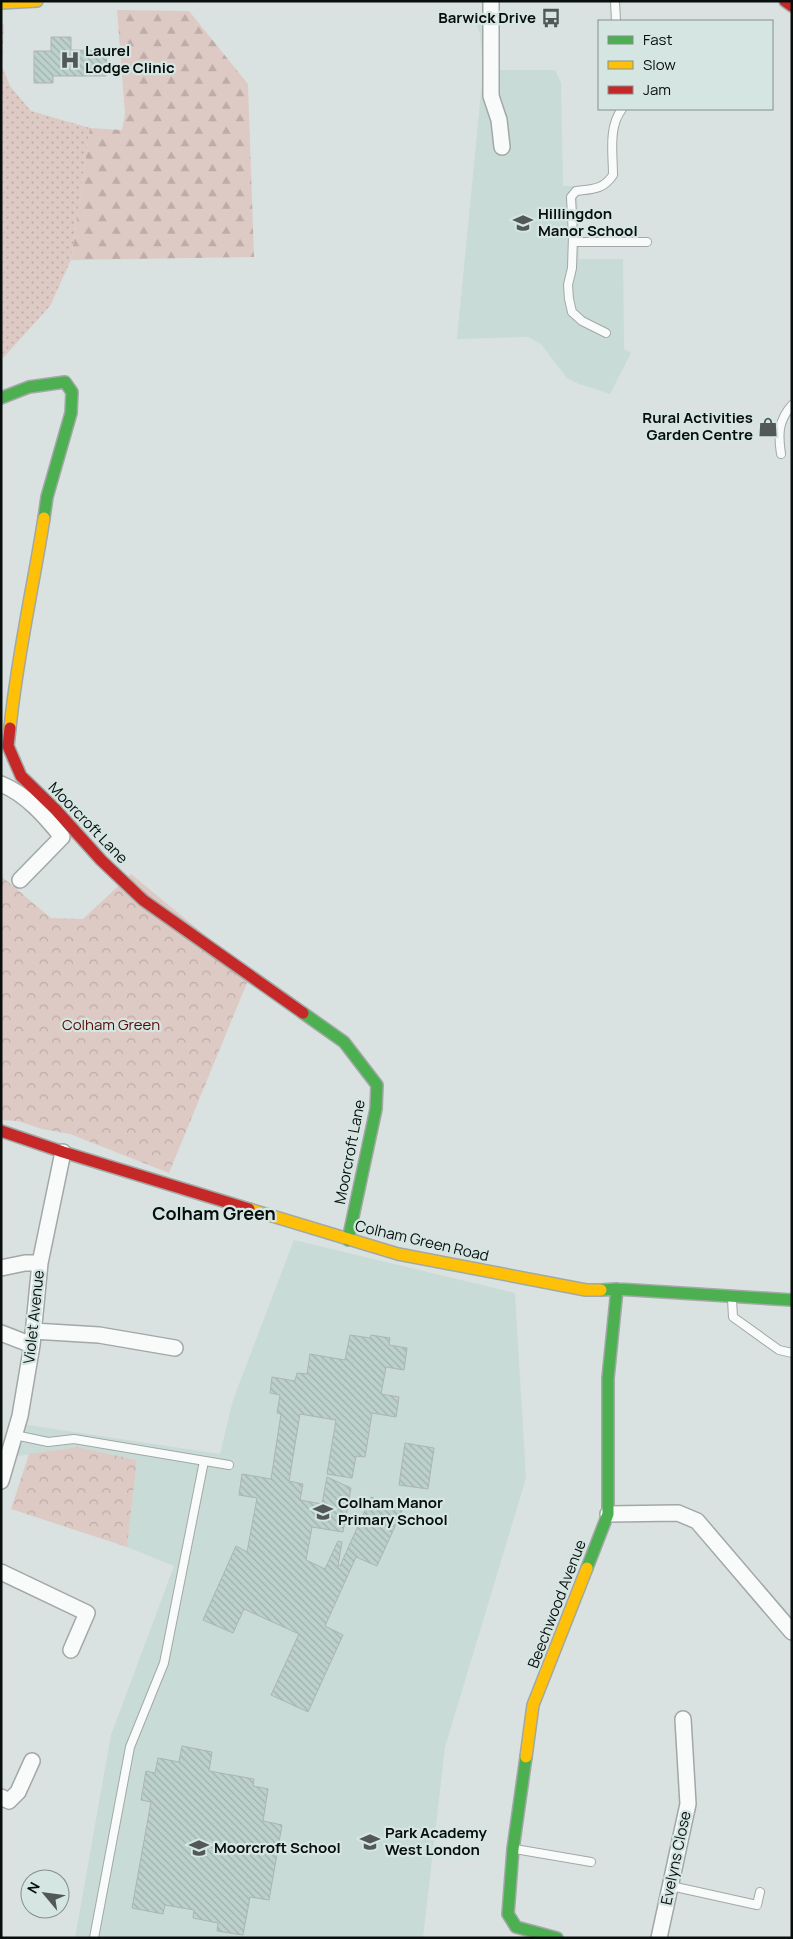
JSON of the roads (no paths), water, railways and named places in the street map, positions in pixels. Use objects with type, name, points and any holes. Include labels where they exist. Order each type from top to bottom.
[{"type":"street","points":[[1,3],[37,1]]},
{"type":"street","points":[[491,1],[491,96],[499,120],[502,147]]},
{"type":"street","points":[[785,1],[792,6]]},
{"type":"street","name":"Moorcroft Lane","points":[[1,398],[29,388],[65,382],[72,392],[71,413],[47,496],[36,571],[26,616],[13,698],[8,746],[21,776],[56,810],[101,860],[143,900],[344,1042],[377,1085],[376,1109],[348,1240]]},
{"type":"street","points":[[1,784],[13,789],[45,816],[62,837],[20,880]]},
{"type":"street","name":"Colham Green Road","points":[[1,1131],[63,1152],[398,1254],[586,1290],[617,1289],[792,1300]]},
{"type":"street","name":"Violet Avenue","points":[[1,1482],[20,1416],[33,1338],[40,1263],[63,1152]]},
{"type":"street","points":[[1,1268],[25,1263],[40,1263]]},
{"type":"street","name":"Beechwood Avenue","points":[[557,1938],[516,1927],[508,1914],[513,1849],[533,1706],[608,1514],[608,1378],[617,1289]]},
{"type":"street","points":[[1,1333],[33,1338],[99,1335],[176,1348]]},
{"type":"street","points":[[608,1514],[678,1513],[697,1521],[792,1632]]},
{"type":"street","points":[[1,1572],[87,1613],[71,1650]]},
{"type":"street","name":"Evelyns Close","points":[[659,1938],[688,1804],[682,1719]]},
{"type":"street","points":[[1,1797],[8,1800],[18,1792],[32,1761]]},
{"type":"lane","points":[[615,1],[616,20]]},
{"type":"lane","points":[[606,332],[582,321],[572,312],[568,285],[572,268],[573,242],[571,196],[576,191],[596,189],[604,186],[613,175],[614,129],[617,115],[621,110]]},
{"type":"lane","points":[[573,242],[647,242]]},
{"type":"lane","points":[[781,454],[778,433],[780,422],[792,405]]},
{"type":"lane","points":[[732,1295],[733,1317],[779,1350],[792,1353]]},
{"type":"lane","points":[[15,1435],[48,1442],[74,1438],[228,1465]]},
{"type":"lane","points":[[94,1938],[130,1747],[164,1663],[204,1461]]},
{"type":"lane","points":[[513,1849],[591,1862]]},
{"type":"lane","points":[[671,1886],[757,1905],[760,1892]]},
{"type":"place","name":"Barwick Drive","points":[[551,18]]},
{"type":"place","name":"Laurel Lodge Clinic","points":[[70,60]]},
{"type":"place","name":"Hillingdon Manor School","points":[[523,223]]},
{"type":"place","name":"Rural Activities Garden Centre","points":[[768,427]]},
{"type":"place","name":"Colham Manor Primary School","points":[[323,1512]]},
{"type":"place","name":"Park Academy West London","points":[[370,1842]]},
{"type":"place","name":"Moorcroft School","points":[[199,1848]]},
{"type":"district","name":"Colham Green","points":[[214,1214]]}]
